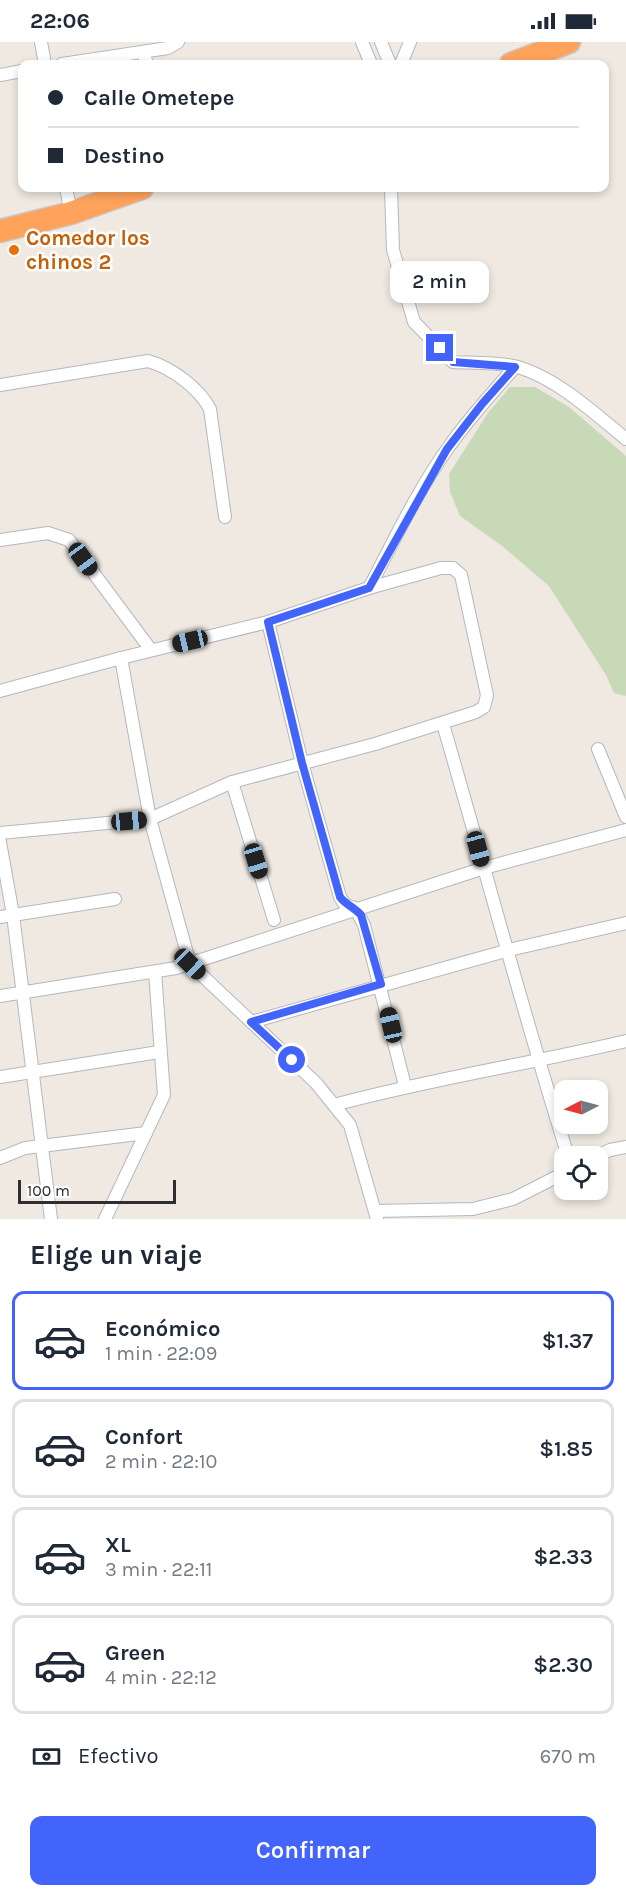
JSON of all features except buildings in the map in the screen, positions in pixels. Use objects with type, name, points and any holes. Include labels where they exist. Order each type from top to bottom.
[{"type":"highway","points":[[522,60],[569,42]]},
{"type":"highway","points":[[0,231],[70,213],[127,192]]},
{"type":"street","points":[[41,42],[44,60]]},
{"type":"street","points":[[89,60],[173,47],[178,42]]},
{"type":"street","points":[[362,42],[369,60]]},
{"type":"street","points":[[381,42],[388,60]]},
{"type":"street","points":[[403,60],[410,42]]},
{"type":"street","points":[[144,52],[146,60]]},
{"type":"street","points":[[0,75],[18,72]]},
{"type":"street","points":[[67,192],[70,213]]},
{"type":"street","points":[[391,192],[393,250],[414,322],[453,362],[515,367],[537,375],[588,408],[626,439]]},
{"type":"street","points":[[0,385],[148,361],[159,364],[202,394],[210,409],[225,517]]},
{"type":"street","points":[[369,588],[447,449],[515,367]]},
{"type":"street","points":[[0,540],[48,533],[69,540],[151,650]]},
{"type":"street","points":[[0,691],[151,650],[268,622],[369,588],[441,568],[453,568],[461,575],[487,695],[484,707],[443,724],[232,782],[150,819],[0,833]]},
{"type":"street","points":[[268,622],[302,763],[340,897],[345,904],[355,908],[361,915],[381,984],[405,1086]]},
{"type":"street","points":[[121,658],[150,819],[190,964],[316,1083],[350,1125],[376,1215],[473,1209],[513,1199],[554,1178]]},
{"type":"street","points":[[443,724],[483,868],[509,950],[538,1061],[565,1146]]},
{"type":"street","points":[[598,749],[626,817]]},
{"type":"street","points":[[232,782],[274,920]]},
{"type":"street","points":[[0,996],[155,972],[190,964],[355,908],[483,868],[626,830]]},
{"type":"street","points":[[0,842],[13,915],[51,1219]]},
{"type":"street","points":[[0,917],[115,899]]},
{"type":"street","points":[[251,1022],[509,950],[626,923]]},
{"type":"street","points":[[105,1219],[164,1095],[159,1052],[155,972]]},
{"type":"street","points":[[334,1105],[405,1086],[538,1061],[626,1041]]},
{"type":"street","points":[[0,1077],[159,1052]]},
{"type":"street","points":[[0,1158],[25,1148],[42,1145],[146,1133]]},
{"type":"street","points":[[608,1151],[626,1148]]},
{"type":"green space","points":[[510,387],[535,387],[569,407],[626,456],[626,696],[614,693],[606,675],[549,586],[502,546],[460,516],[450,492],[449,474],[488,413]]},
{"type":"place","name":"Comedor los chinos 2","points":[[14,250]]},
{"type":"route","points":[[292,1060],[251,1022],[381,984],[361,915],[355,908],[345,904],[340,897],[302,763],[268,622],[369,588],[411,509],[447,449],[515,367],[453,362],[440,348]]}]
